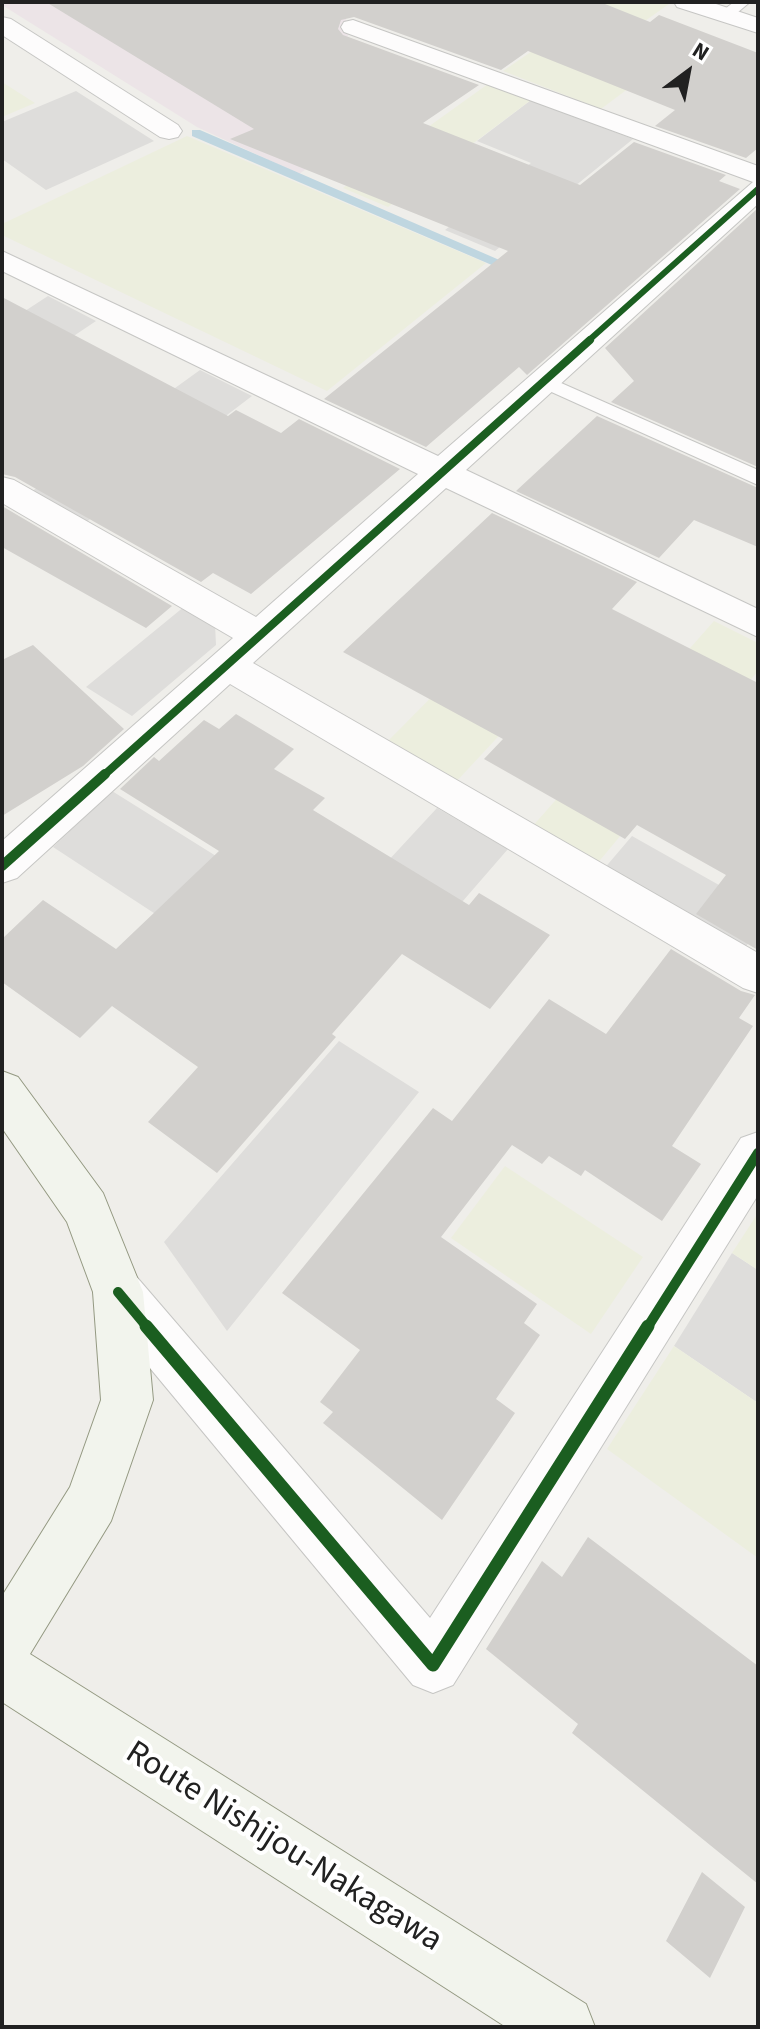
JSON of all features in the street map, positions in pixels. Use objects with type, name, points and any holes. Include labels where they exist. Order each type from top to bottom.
[{"type":"main road","points":[[2,1091],[86,1209],[118,1292],[127,1400],[92,1502],[2,1648]]},
{"type":"main road","name":"Route Nishijou-Nakagawa","points":[[2,1669],[563,2027]]},
{"type":"street","points":[[686,2],[735,9],[758,26]]},
{"type":"street","points":[[2,24],[169,131]]},
{"type":"street","points":[[353,27],[758,175]]},
{"type":"street","points":[[2,866],[758,189]]},
{"type":"street","points":[[2,260],[758,624]]},
{"type":"street","points":[[2,488],[259,636]]},
{"type":"street","points":[[227,665],[758,975]]},
{"type":"street","points":[[118,1292],[433,1665],[758,1153]]},
{"type":"lane","points":[[543,381],[758,478]]},
{"type":"shaded area","points":[[2,2],[344,2],[348,37],[444,74],[299,174],[197,127],[2,5]]},
{"type":"shaded area","points":[[76,91],[154,141],[46,190],[2,159],[2,122]]},
{"type":"shaded area","points":[[531,100],[633,139],[495,251],[445,230],[531,163],[477,141]]},
{"type":"shaded area","points":[[48,296],[96,321],[2,384],[2,326]]},
{"type":"shaded area","points":[[200,370],[252,396],[85,523],[31,492]]},
{"type":"shaded area","points":[[185,606],[215,624],[216,645],[132,716],[86,687]]},
{"type":"shaded area","points":[[112,791],[248,876],[189,936],[53,847]]},
{"type":"shaded area","points":[[437,808],[508,849],[423,947],[350,902]]},
{"type":"shaded area","points":[[632,836],[758,907],[758,929],[743,951],[603,870]]},
{"type":"shaded area","points":[[339,1041],[419,1092],[227,1331],[164,1242]]},
{"type":"shaded area","points":[[732,1253],[758,1270],[758,1403],[674,1346]]},
{"type":"green space","points":[[604,2],[669,4],[611,45],[661,64],[601,109],[503,71]]},
{"type":"green space","points":[[2,82],[35,103],[2,117]]},
{"type":"green space","points":[[488,84],[531,100],[388,207],[343,188]]},
{"type":"green space","points":[[187,136],[486,263],[327,391],[2,235],[2,224]]},
{"type":"green space","points":[[714,621],[758,643],[758,671],[596,865],[531,828]]},
{"type":"green space","points":[[481,647],[548,683],[455,783],[386,743]]},
{"type":"green space","points":[[505,1166],[643,1257],[591,1334],[451,1238]]},
{"type":"green space","points":[[758,1213],[758,1270],[732,1253]]},
{"type":"green space","points":[[674,1346],[758,1403],[758,1558],[607,1449]]},
{"type":"building","points":[[46,2],[600,2],[650,22],[659,15],[758,53],[758,148],[746,158],[655,126],[675,110],[528,51],[501,70],[354,17],[341,20],[338,29],[343,35],[479,85],[423,123],[580,185],[634,142],[726,175],[719,181],[740,189],[527,375],[519,367],[426,447],[324,399],[508,251],[230,139],[254,129]]},
{"type":"building","points":[[758,208],[758,467],[611,402],[634,381],[605,348]]},
{"type":"building","points":[[2,297],[228,416],[236,410],[281,433],[299,419],[400,469],[251,594],[213,573],[201,582],[15,477],[2,474]]},
{"type":"building","points":[[597,416],[758,488],[758,547],[694,520],[659,558],[516,491]]},
{"type":"building","points":[[2,506],[172,606],[146,628],[2,547]]},
{"type":"building","points":[[492,513],[637,582],[612,609],[758,683],[758,950],[696,914],[726,875],[637,825],[625,839],[484,759],[503,739],[343,652]]},
{"type":"building","points":[[33,645],[124,729],[83,766],[2,816],[2,660]]},
{"type":"building","points":[[236,714],[294,749],[274,769],[325,798],[313,810],[469,905],[479,893],[550,935],[490,1009],[402,954],[332,1034],[336,1037],[217,1173],[148,1122],[198,1067],[112,1006],[80,1038],[2,982],[2,939],[43,900],[116,949],[219,851],[120,789],[154,757],[159,761],[204,720],[219,729]]},
{"type":"building","points":[[671,949],[741,991],[755,995],[739,1018],[753,1026],[672,1146],[701,1164],[662,1221],[585,1170],[581,1176],[549,1156],[542,1164],[512,1145],[441,1237],[537,1304],[524,1323],[540,1335],[496,1399],[515,1413],[442,1520],[323,1423],[333,1412],[320,1402],[360,1350],[282,1293],[433,1108],[452,1121],[549,999],[606,1034]]},
{"type":"building","points":[[588,1537],[758,1666],[758,1884],[572,1733],[578,1724],[486,1649],[542,1561],[562,1577]]},
{"type":"building","points":[[702,1872],[745,1907],[710,1978],[666,1941]]},
{"type":"waterway","points":[[196,133],[520,272]]},
{"type":"cycle path","points":[[2,866],[758,189]]},
{"type":"cycle path","points":[[118,1292],[433,1665],[758,1153]]}]
